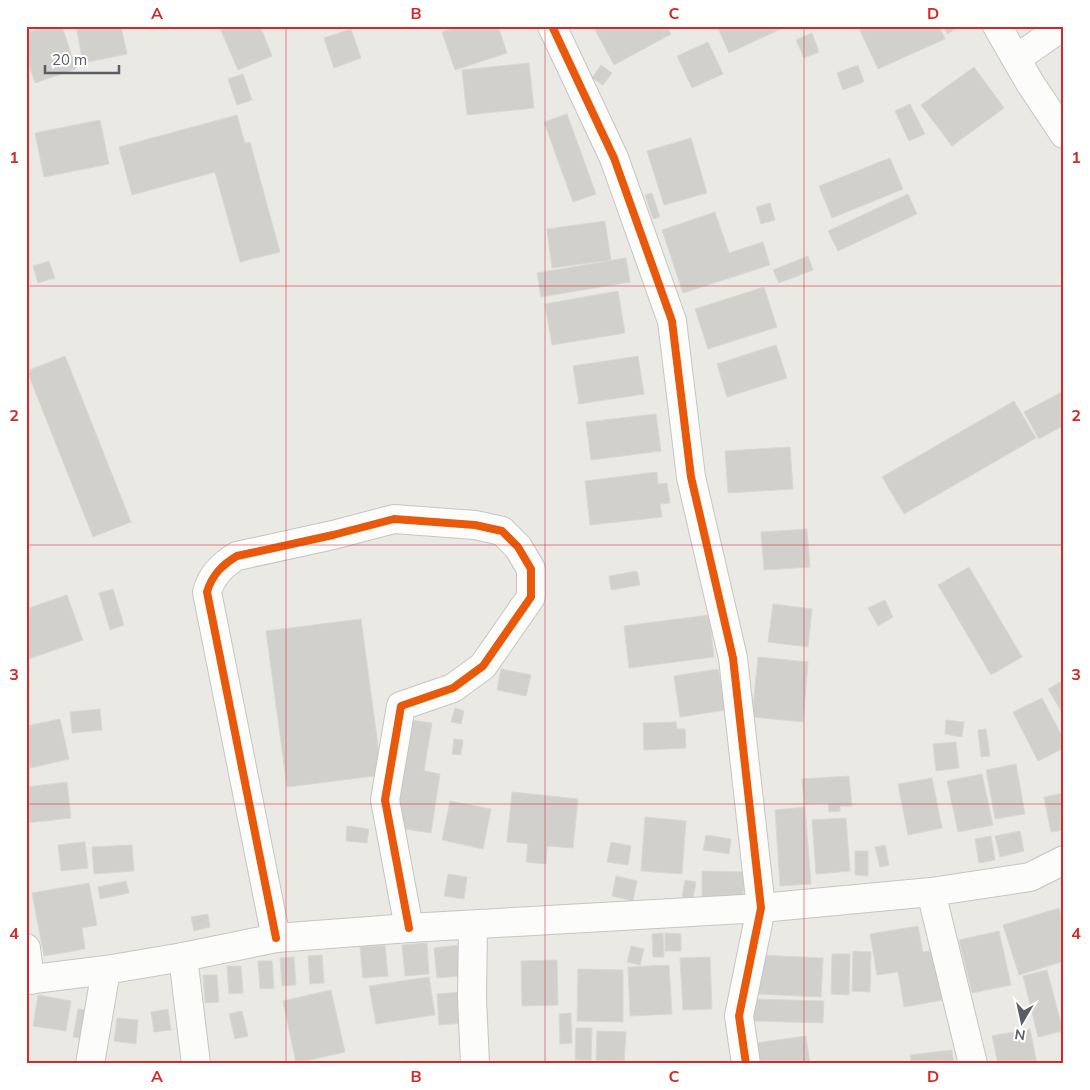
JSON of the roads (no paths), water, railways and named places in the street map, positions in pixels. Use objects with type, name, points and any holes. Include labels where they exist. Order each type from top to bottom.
[{"type":"street","points":[[552,26],[614,158],[672,321],[691,477],[733,658],[761,908],[739,1016],[746,1064]]},
{"type":"street","points":[[997,26],[1030,83],[1064,134]]},
{"type":"street","points":[[1016,58],[1063,26]]},
{"type":"street","points":[[276,938],[208,592],[210,583],[215,573],[237,556],[333,535],[394,519],[475,525],[502,531],[518,547],[531,569],[531,597],[483,666],[453,688],[401,706],[385,800],[409,928]]},
{"type":"street","points":[[26,948],[28,980],[106,970],[183,957],[276,938],[409,928],[761,908],[931,892],[1030,877],[1064,860]]},
{"type":"street","points":[[931,892],[973,1064]]},
{"type":"street","points":[[473,925],[472,998],[475,1064]]},
{"type":"street","points":[[183,957],[196,1064]]},
{"type":"street","points":[[90,1064],[106,970]]}]
